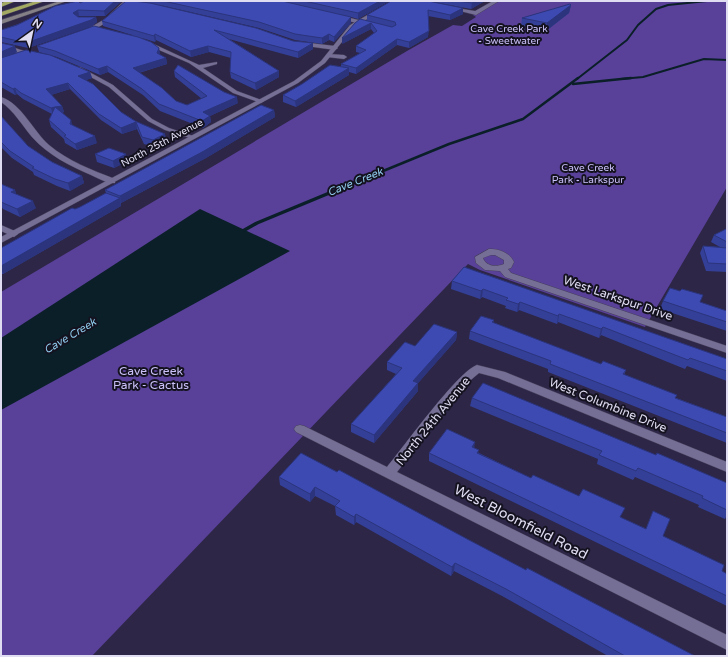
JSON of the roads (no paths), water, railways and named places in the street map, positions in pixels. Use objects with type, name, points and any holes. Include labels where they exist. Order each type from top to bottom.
[{"type":"highway","points":[[1,6],[12,1]]},
{"type":"highway","points":[[1,6],[22,1]]},
{"type":"highway","points":[[1,6],[42,1]]},
{"type":"highway","points":[[1,15],[33,2]]},
{"type":"main road","points":[[1,22],[65,1]]},
{"type":"street","name":"North 25th Avenue","points":[[1,240],[305,76],[329,56],[342,36],[358,22],[395,1]]},
{"type":"street","points":[[440,6],[476,13],[497,1]]},
{"type":"street","points":[[79,34],[95,28],[128,2]]},
{"type":"street","points":[[329,15],[378,26]]},
{"type":"street","points":[[93,19],[107,20]]},
{"type":"street","points":[[95,28],[102,29]]},
{"type":"street","points":[[136,39],[169,51],[198,67],[230,90],[261,101]]},
{"type":"street","points":[[1,40],[28,49],[29,52]]},
{"type":"street","points":[[294,43],[335,48]]},
{"type":"street","points":[[1,45],[20,52],[29,52],[43,56]]},
{"type":"street","points":[[14,57],[37,49]]},
{"type":"street","points":[[329,56],[344,58]]},
{"type":"street","points":[[198,67],[215,63]]},
{"type":"street","points":[[69,64],[92,74],[111,86],[150,120],[167,129],[193,137]]},
{"type":"street","points":[[1,99],[21,116],[38,139],[49,149],[74,165],[112,181]]},
{"type":"street","points":[[1,228],[14,234]]},
{"type":"street","name":"West Larkspur Drive","points":[[503,269],[508,275],[727,350]]},
{"type":"street","name":"West Columbine Drive","points":[[477,369],[501,375],[727,467]]},
{"type":"street","name":"North 24th Avenue","points":[[389,474],[462,381],[477,369]]},
{"type":"street","name":"West Bloomfield Road","points":[[300,429],[727,643]]},
{"type":"water","points":[[200,209],[290,251],[1,410],[1,338]]},
{"type":"waterway","name":"Cave Creek","points":[[577,79],[627,40],[638,25],[656,9],[668,5],[707,1]]},
{"type":"waterway","points":[[624,79],[643,77],[704,59],[727,60]]},
{"type":"waterway","name":"Cave Creek","points":[[366,178],[449,144],[523,119],[578,78]]},
{"type":"waterway","points":[[624,79],[631,78]]},
{"type":"waterway","points":[[573,84],[624,79]]},
{"type":"waterway","name":"Cave Creek","points":[[241,232],[257,223],[368,177]]},
{"type":"park label","name":"Cave Creek Park - Sweetwater","points":[[509,34]]},
{"type":"park label","name":"Cave Creek Park - Larkspur","points":[[588,174]]},
{"type":"park label","name":"Cave Creek Park - Cactus","points":[[151,378]]}]
